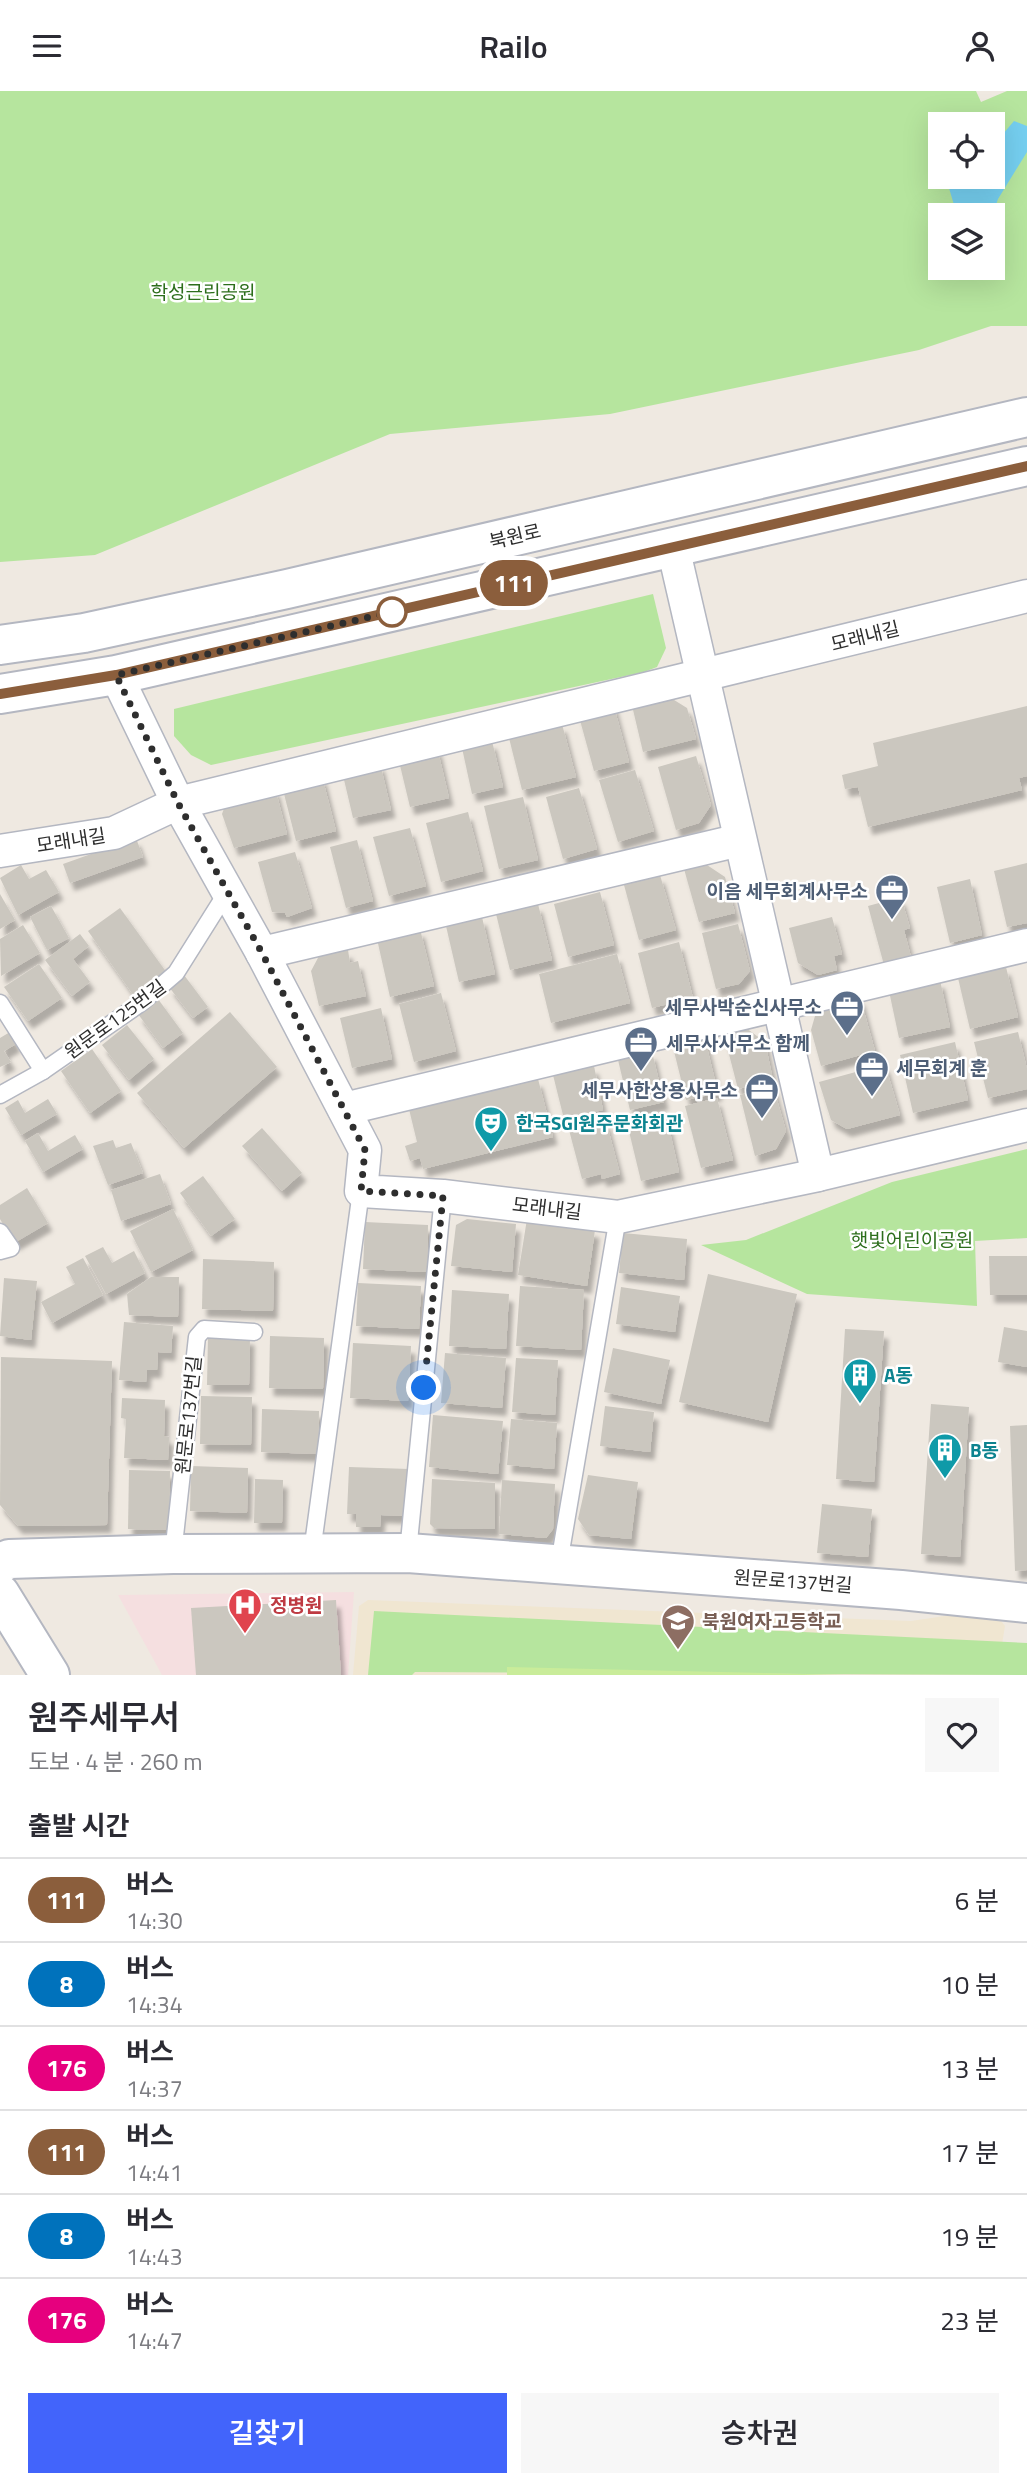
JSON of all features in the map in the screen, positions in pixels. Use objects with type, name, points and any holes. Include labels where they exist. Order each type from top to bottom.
[{"type":"street","name":"북원로","points":[[0,645],[84,633],[287,589],[1027,417]]},
{"type":"street","points":[[0,694],[116,675],[1027,465]]},
{"type":"street","points":[[673,547],[818,1175]]},
{"type":"street","name":"모래내길","points":[[0,851],[114,833],[178,803],[1027,596]]},
{"type":"street","points":[[116,675],[178,803],[262,953],[365,1150],[361,1191]]},
{"type":"street","points":[[262,953],[740,840]]},
{"type":"street","points":[[344,1109],[1027,945]]},
{"type":"street","name":"모래내길","points":[[361,1191],[443,1196],[618,1217],[818,1175],[1027,1125]]},
{"type":"street","name":"원문로137번길","points":[[0,1564],[9,1559],[173,1553],[408,1553],[901,1590],[1027,1603]]},
{"type":"street","points":[[0,1594],[50,1675]]},
{"type":"lane","name":"원문로125번길","points":[[0,1095],[43,1071],[141,1003],[176,973],[228,892]]},
{"type":"lane","name":"원문로125번길","points":[[0,1003],[43,1071]]},
{"type":"lane","points":[[312,1552],[361,1191]]},
{"type":"lane","points":[[408,1553],[443,1196]]},
{"type":"lane","points":[[559,1563],[618,1217]]},
{"type":"lane","points":[[0,1232],[10,1248],[0,1251]]},
{"type":"lane","name":"원문로137번길","points":[[173,1553],[197,1338],[204,1329],[254,1332]]},
{"type":"shaded area","name":"정병원","points":[[354,1592],[348,1675],[162,1675],[118,1595]]},
{"type":"shaded area","name":"북원여자고등학교","points":[[368,1600],[911,1621],[992,1609],[1005,1626],[997,1675],[353,1675],[359,1606]]},
{"type":"green space","name":"학성근린공원","points":[[0,91],[976,91],[981,102],[1007,91],[1027,91],[1027,326],[991,326],[919,350],[610,414],[390,434],[95,555],[0,562]]},
{"type":"green space","points":[[653,594],[666,648],[657,667],[644,672],[211,765],[191,755],[174,736],[174,709]]},
{"type":"green space","name":"햇빛어린이공원","points":[[1027,1149],[1027,1238],[975,1241],[977,1306],[807,1294],[701,1245],[746,1240],[892,1182]]},
{"type":"green space","name":"북원여자고등학교","points":[[374,1611],[1027,1643],[1027,1675],[415,1672],[412,1675],[368,1675]]},
{"type":"green space","points":[[507,1667],[844,1675],[507,1675]]},
{"type":"water","points":[[1014,121],[1027,126],[1027,152],[1005,188],[1005,132]]},
{"type":"water","points":[[949,189],[1004,189],[997,203],[953,203]]},
{"type":"building","points":[[658,690],[687,708],[696,739],[643,752],[630,697]]},
{"type":"building","points":[[613,703],[629,762],[594,771],[578,713]]},
{"type":"building","points":[[1027,706],[1027,776],[1019,778],[1022,790],[868,827],[858,787],[845,789],[842,775],[878,766],[873,743]]},
{"type":"building","points":[[562,724],[576,777],[522,790],[509,738]]},
{"type":"building","points":[[492,741],[503,787],[472,794],[462,748]]},
{"type":"building","points":[[437,747],[449,798],[410,807],[398,757]]},
{"type":"building","points":[[696,756],[711,805],[699,823],[676,830],[658,767]]},
{"type":"building","points":[[380,763],[391,810],[353,818],[342,771]]},
{"type":"building","points":[[635,770],[654,831],[618,842],[599,780]]},
{"type":"building","points":[[322,776],[336,831],[296,841],[282,786]]},
{"type":"building","points":[[275,788],[287,834],[234,848],[222,814],[227,800]]},
{"type":"building","points":[[579,788],[597,849],[563,859],[546,797]]},
{"type":"building","points":[[523,797],[538,860],[499,869],[484,806]]},
{"type":"building","points":[[468,812],[483,871],[441,882],[426,823]]},
{"type":"building","points":[[410,828],[426,886],[389,896],[373,837]]},
{"type":"building","points":[[136,838],[143,857],[70,883],[63,864]]},
{"type":"building","points":[[357,840],[373,901],[346,908],[330,847]]},
{"type":"building","points":[[295,852],[312,908],[287,917],[285,913],[272,912],[258,862]]},
{"type":"building","points":[[704,863],[725,877],[735,913],[699,922],[684,869]]},
{"type":"building","points":[[1027,863],[1027,923],[1007,927],[994,871]]},
{"type":"building","points":[[21,865],[29,879],[46,870],[59,892],[18,915],[0,878]]},
{"type":"building","points":[[660,875],[676,930],[639,940],[624,885]]},
{"type":"building","points":[[970,879],[982,935],[950,943],[937,887]]},
{"type":"building","points":[[600,892],[614,945],[568,957],[554,904]]},
{"type":"building","points":[[0,894],[15,920],[0,929]]},
{"type":"building","points":[[901,897],[910,928],[904,930],[911,957],[884,965],[868,906]]},
{"type":"building","points":[[538,904],[552,960],[510,970],[496,914]]},
{"type":"building","points":[[51,906],[69,938],[47,950],[30,917]]},
{"type":"building","points":[[120,908],[167,973],[134,996],[88,931]]},
{"type":"building","points":[[482,917],[495,974],[459,982],[446,926]]},
{"type":"building","points":[[832,917],[842,954],[834,956],[837,970],[818,975],[798,963],[789,928]]},
{"type":"building","points":[[738,924],[750,971],[739,984],[716,989],[702,933]]},
{"type":"building","points":[[23,925],[40,953],[1,976],[0,939]]},
{"type":"building","points":[[420,929],[434,986],[390,997],[377,939]]},
{"type":"building","points":[[80,934],[89,946],[73,959],[90,982],[72,996],[45,960]]},
{"type":"building","points":[[679,942],[693,998],[652,1008],[638,953]]},
{"type":"building","points":[[348,950],[350,963],[358,961],[366,996],[319,1006],[311,971],[319,956]]},
{"type":"building","points":[[617,954],[630,1003],[551,1023],[539,974]]},
{"type":"building","points":[[39,964],[62,998],[28,1021],[4,987]]},
{"type":"building","points":[[1006,967],[1018,1017],[970,1029],[958,978]]},
{"type":"building","points":[[184,975],[208,1007],[193,1018],[169,987]]},
{"type":"building","points":[[940,980],[950,1027],[899,1038],[889,991]]},
{"type":"building","points":[[441,993],[456,1051],[414,1062],[399,1004]]},
{"type":"building","points":[[860,997],[875,1051],[821,1066],[811,1030],[815,1016],[827,1007]]},
{"type":"building","points":[[158,999],[183,1033],[163,1048],[138,1014]]},
{"type":"building","points":[[381,1008],[392,1059],[352,1068],[340,1018]]},
{"type":"building","points":[[230,1012],[277,1067],[184,1148],[137,1093]]},
{"type":"building","points":[[127,1025],[154,1059],[129,1080],[102,1045]]},
{"type":"building","points":[[742,1025],[765,1042],[773,1080],[738,1089],[723,1031]]},
{"type":"building","points":[[10,1032],[16,1044],[4,1051],[11,1062],[0,1067],[0,1038]]},
{"type":"building","points":[[1018,1032],[1027,1069],[1027,1089],[988,1098],[974,1042]]},
{"type":"building","points":[[704,1035],[718,1093],[686,1100],[672,1043]]},
{"type":"building","points":[[955,1042],[968,1100],[913,1113],[900,1055]]},
{"type":"building","points":[[92,1049],[121,1091],[90,1113],[61,1071]]},
{"type":"building","points":[[652,1052],[664,1102],[630,1110],[618,1060]]},
{"type":"building","points":[[885,1064],[900,1115],[847,1129],[831,1120],[819,1082]]},
{"type":"building","points":[[594,1066],[603,1110],[564,1119],[553,1075]]},
{"type":"building","points":[[538,1079],[553,1137],[423,1169],[420,1158],[410,1161],[405,1146],[417,1142],[408,1105],[437,1097],[438,1103]]},
{"type":"building","points":[[773,1086],[786,1131],[776,1149],[755,1156],[740,1095]]},
{"type":"building","points":[[717,1098],[733,1160],[701,1168],[685,1106]]},
{"type":"building","points":[[48,1099],[57,1114],[21,1135],[5,1108],[18,1100],[25,1113]]},
{"type":"building","points":[[666,1114],[679,1172],[641,1181],[627,1123]]},
{"type":"building","points":[[606,1121],[620,1174],[602,1179],[601,1174],[582,1179],[569,1130]]},
{"type":"building","points":[[262,1128],[302,1173],[282,1191],[242,1146]]},
{"type":"building","points":[[38,1133],[48,1151],[75,1135],[83,1149],[43,1172],[25,1141]]},
{"type":"building","points":[[113,1140],[116,1148],[131,1143],[143,1173],[108,1185],[93,1146]]},
{"type":"building","points":[[160,1174],[171,1204],[121,1221],[111,1190]]},
{"type":"building","points":[[203,1176],[235,1219],[211,1236],[180,1193]]},
{"type":"building","points":[[27,1188],[48,1223],[14,1243],[0,1219],[0,1205]]},
{"type":"building","points":[[173,1209],[193,1250],[151,1272],[130,1231]]},
{"type":"building","points":[[467,1219],[516,1224],[512,1272],[451,1266],[456,1225]]},
{"type":"building","points":[[527,1219],[595,1230],[587,1286],[518,1275]]},
{"type":"building","points":[[365,1222],[428,1225],[427,1272],[363,1269]]},
{"type":"building","points":[[623,1233],[687,1239],[684,1280],[619,1273]]},
{"type":"building","points":[[103,1247],[112,1263],[134,1251],[145,1273],[106,1294],[85,1256]]},
{"type":"building","points":[[989,1256],[1027,1256],[1027,1295],[990,1295]]},
{"type":"building","points":[[83,1258],[103,1295],[52,1323],[41,1302],[75,1284],[66,1267]]},
{"type":"building","points":[[203,1259],[274,1262],[273,1311],[202,1309]]},
{"type":"building","points":[[708,1274],[797,1294],[768,1422],[679,1402]]},
{"type":"building","points":[[151,1277],[179,1277],[178,1317],[129,1315],[127,1294]]},
{"type":"building","points":[[4,1278],[37,1281],[31,1340],[0,1336]]},
{"type":"building","points":[[358,1283],[421,1286],[419,1329],[356,1326]]},
{"type":"building","points":[[520,1286],[584,1290],[581,1350],[516,1346]]},
{"type":"building","points":[[621,1287],[680,1296],[675,1332],[616,1324]]},
{"type":"building","points":[[452,1290],[509,1294],[506,1349],[449,1346]]},
{"type":"building","points":[[124,1322],[173,1326],[171,1353],[158,1352],[157,1370],[147,1370],[146,1382],[119,1380]]},
{"type":"building","points":[[1004,1327],[1027,1331],[1027,1367],[998,1362]]},
{"type":"building","name":"A동","points":[[845,1329],[884,1331],[874,1482],[836,1479]]},
{"type":"building","points":[[270,1336],[324,1338],[323,1389],[269,1388]]},
{"type":"building","points":[[208,1337],[250,1337],[249,1385],[207,1385]]},
{"type":"building","points":[[353,1343],[411,1346],[408,1401],[350,1398]]},
{"type":"building","points":[[613,1348],[670,1360],[661,1404],[604,1392]]},
{"type":"building","points":[[445,1353],[506,1358],[502,1408],[441,1403]]},
{"type":"building","points":[[1,1357],[112,1361],[107,1525],[18,1526],[0,1505]]},
{"type":"building","points":[[516,1358],[558,1360],[555,1415],[512,1412]]},
{"type":"building","points":[[201,1396],[252,1397],[251,1445],[200,1444]]},
{"type":"building","points":[[122,1398],[165,1400],[164,1436],[169,1437],[168,1460],[124,1458],[126,1419],[121,1418]]},
{"type":"building","name":"B동","points":[[931,1404],[969,1407],[960,1557],[921,1554]]},
{"type":"building","points":[[605,1406],[654,1412],[650,1452],[600,1446]]},
{"type":"building","points":[[262,1409],[319,1411],[318,1454],[261,1452]]},
{"type":"building","points":[[433,1415],[503,1421],[498,1474],[429,1467]]},
{"type":"building","points":[[511,1419],[557,1423],[554,1469],[507,1465]]},
{"type":"building","points":[[1027,1425],[1027,1570],[1015,1571],[1010,1426]]},
{"type":"building","points":[[191,1466],[248,1468],[247,1513],[190,1511]]},
{"type":"building","points":[[349,1467],[409,1469],[407,1516],[381,1515],[380,1527],[356,1527],[356,1514],[347,1514]]},
{"type":"building","points":[[129,1470],[170,1471],[169,1530],[128,1529]]},
{"type":"building","points":[[588,1475],[638,1482],[631,1539],[589,1535],[578,1519]]},
{"type":"building","points":[[255,1479],[283,1480],[282,1523],[254,1523]]},
{"type":"building","points":[[432,1479],[495,1483],[495,1529],[434,1528],[430,1524]]},
{"type":"building","points":[[502,1480],[555,1484],[553,1529],[546,1538],[499,1534]]},
{"type":"building","points":[[822,1504],[872,1509],[868,1557],[817,1553]]},
{"type":"building","points":[[336,1600],[341,1675],[196,1675],[191,1608]]},
{"type":"bus line","name":"111","points":[[0,694],[116,675],[1027,466]]},
{"type":"place","name":"이음 세무회계사무소","points":[[892,921]]},
{"type":"place","name":"세무사박순신사무소","points":[[847,1037]]},
{"type":"place","name":"세무사사무소 함께","points":[[641,1073]]},
{"type":"place","name":"세무회계 훈","points":[[872,1098]]},
{"type":"place","name":"세무사한상용사무소","points":[[762,1120]]},
{"type":"place","name":"한국SGI원주문화회관","points":[[491,1153]]},
{"type":"place","name":"A동","points":[[860,1405]]},
{"type":"place","name":"B동","points":[[945,1480]]},
{"type":"place","name":"정병원","points":[[245,1635]]},
{"type":"place","name":"북원여자고등학교","points":[[678,1651]]},
{"type":"route","points":[[392,612],[116,675],[178,803],[262,953],[365,1150],[361,1191],[443,1196],[424,1388]]}]
